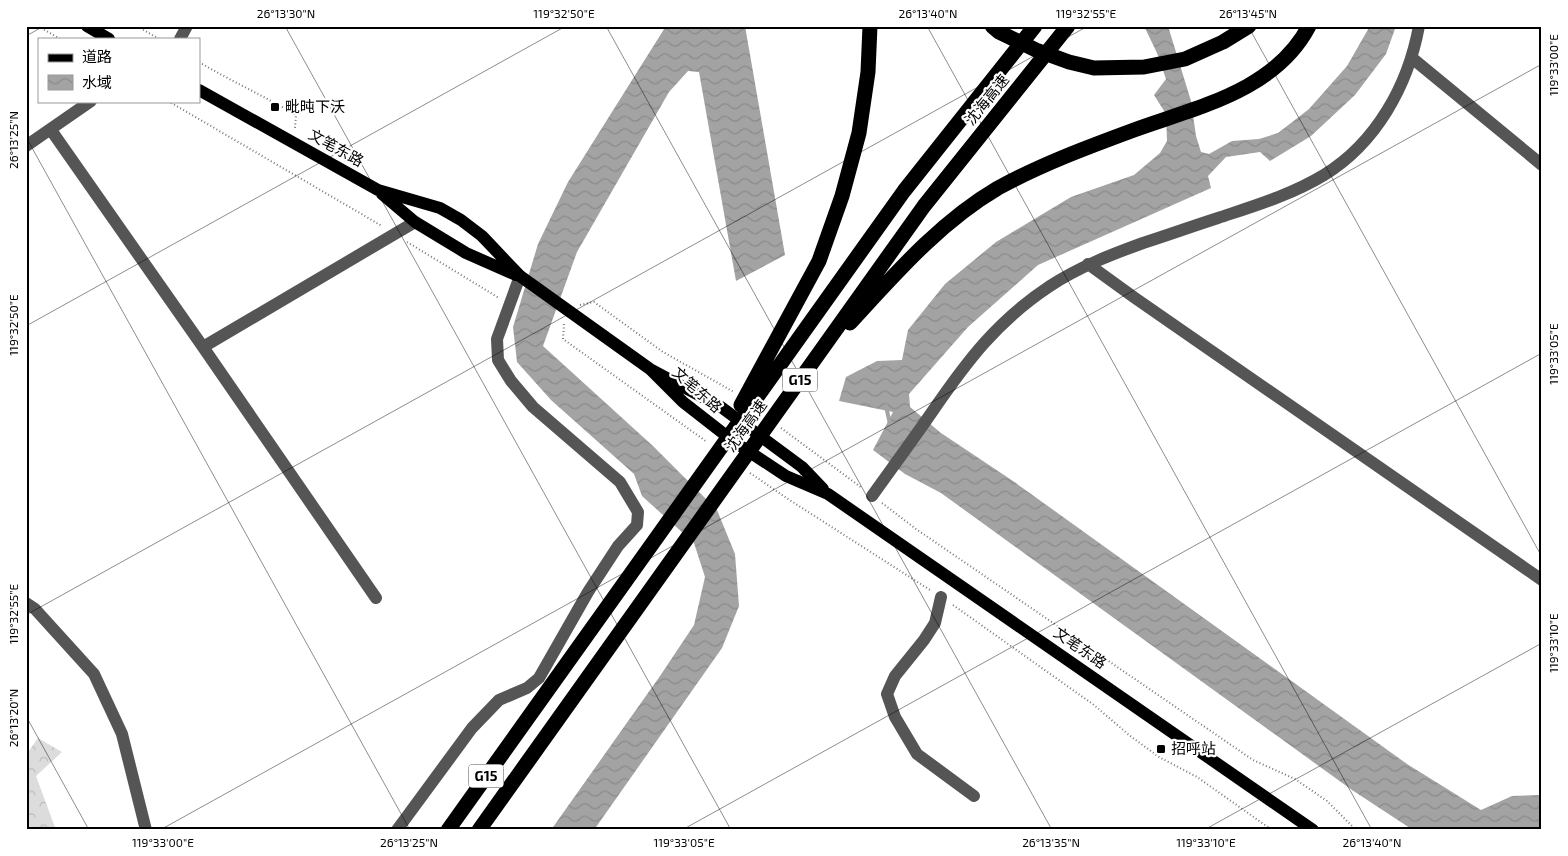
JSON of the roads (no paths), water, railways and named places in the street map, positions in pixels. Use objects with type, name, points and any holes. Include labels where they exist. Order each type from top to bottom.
[{"type":"highway","points":[[709,463],[823,252],[842,196],[859,132],[868,72],[870,26]]},
{"type":"highway","points":[[992,26],[999,32],[1036,50],[1069,62],[1094,68],[1144,67],[1184,59],[1223,42],[1249,26]]},
{"type":"highway","name":"沈海高速","points":[[448,830],[904,191],[1036,26]]},
{"type":"highway","name":"沈海高速","points":[[479,830],[542,741],[744,469],[924,206],[1068,26]]},
{"type":"highway","points":[[744,469],[847,327],[916,251],[961,214],[996,189],[1046,164],[1226,97],[1256,82],[1282,61],[1310,26]]},
{"type":"main road","points":[[87,26],[107,38]]},
{"type":"main road","name":"文笔东路","points":[[200,91],[378,190],[415,222],[466,253],[520,276]]},
{"type":"main road","name":"文笔东路","points":[[378,190],[440,208],[461,220],[482,236],[520,276],[564,308],[650,369],[721,406],[802,467],[828,494],[1312,830]]},
{"type":"main road","name":"文笔东路","points":[[650,369],[683,402],[733,441],[786,476],[828,494]]},
{"type":"street","points":[[181,38],[187,26]]},
{"type":"street","points":[[872,496],[970,358],[1002,323],[1049,286],[1088,264],[1134,246],[1284,196],[1326,174],[1358,147],[1380,121],[1397,94],[1412,58],[1419,26]]},
{"type":"street","points":[[1412,58],[1542,165]]},
{"type":"street","points":[[26,146],[90,102]]},
{"type":"street","points":[[51,130],[376,598]]},
{"type":"street","points":[[203,347],[415,222]]},
{"type":"street","points":[[1088,264],[1542,580]]},
{"type":"street","points":[[397,830],[472,728],[499,700],[527,688],[539,678],[593,584],[618,546],[637,524],[638,512],[620,482],[533,406],[511,381],[498,360],[497,339],[520,276]]},
{"type":"street","points":[[940,597],[935,622],[924,640],[895,676],[887,694],[895,718],[917,754],[974,796]]},
{"type":"street","points":[[26,603],[35,609],[94,674],[122,734],[146,830]]},
{"type":"water","points":[[666,26],[745,26],[785,255],[736,281],[699,72],[688,71],[669,92],[577,252],[543,346],[653,446],[717,510],[735,554],[739,606],[722,648],[594,830],[551,830],[694,625],[705,577],[694,543],[642,496],[634,474],[551,400],[517,362],[513,327],[538,244],[568,182]]},
{"type":"water","points":[[1144,26],[1168,26],[1191,101],[1196,136],[1201,152],[1209,154],[1232,141],[1259,139],[1278,133],[1309,109],[1347,66],[1370,26],[1396,26],[1386,54],[1355,95],[1311,136],[1270,161],[1260,152],[1226,157],[1208,176],[1211,188],[1038,265],[968,327],[909,394],[910,407],[941,433],[1013,481],[1407,764],[1481,810],[1512,796],[1542,795],[1542,830],[1413,830],[1352,790],[941,493],[905,474],[873,450],[893,412],[839,401],[846,377],[877,361],[902,360],[908,330],[945,284],[996,242],[1071,197],[1134,175],[1160,153],[1167,141],[1166,114],[1154,95],[1166,79],[1157,53]]},
{"type":"waterway","points":[[886,406],[890,424]]},
{"type":"place","name":"毗旽下沃","points":[[275,107]]},
{"type":"place","name":"招呼站","points":[[1161,749]]}]
